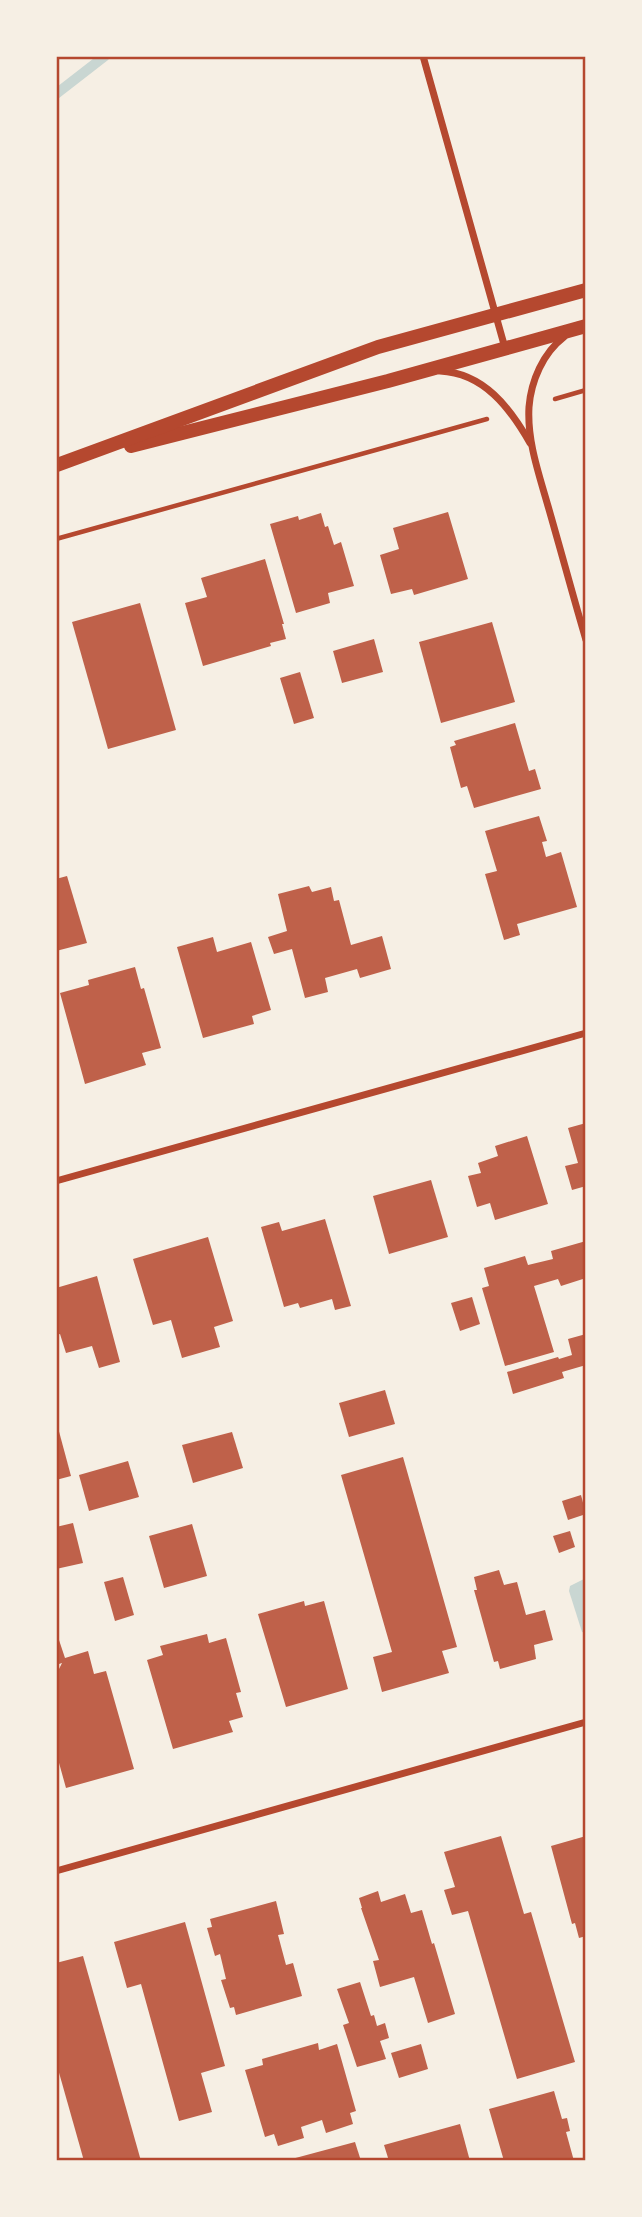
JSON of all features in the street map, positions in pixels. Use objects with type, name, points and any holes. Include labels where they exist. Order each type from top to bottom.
[{"type":"main road","points":[[57,465],[378,347],[586,290]]},
{"type":"main road","points":[[57,465],[426,370],[581,327]]},
{"type":"street","points":[[423,56],[505,348]]},
{"type":"street","points":[[581,327],[556,342],[543,359],[529,407],[531,443],[586,640]]},
{"type":"street","points":[[426,370],[456,372],[474,379],[512,412],[531,443]]},
{"type":"street","points":[[56,1181],[586,1033]]},
{"type":"street","points":[[56,1871],[586,1722]]},
{"type":"path","points":[[555,399],[586,390]]},
{"type":"path","points":[[56,539],[487,419]]},
{"type":"shaded area","points":[[584,1579],[585,1633],[582,1632],[569,1591],[570,1586]]},
{"type":"building","points":[[448,512],[468,579],[414,595],[412,589],[391,594],[380,555],[399,549],[393,528]]},
{"type":"building","points":[[321,513],[334,545],[341,542],[354,586],[328,593],[330,603],[296,613],[270,524],[298,516],[299,520]]},
{"type":"building","points":[[265,559],[286,639],[203,666],[185,603],[207,597],[201,578]]},
{"type":"building","points":[[140,603],[176,730],[108,749],[72,622]]},
{"type":"building","points":[[492,622],[515,702],[441,723],[419,642]]},
{"type":"building","points":[[374,639],[383,672],[342,683],[333,651]]},
{"type":"building","points":[[300,672],[314,718],[294,724],[280,678]]},
{"type":"building","points":[[515,723],[529,771],[535,769],[541,789],[474,808],[467,786],[461,788],[450,747],[456,745],[454,741]]},
{"type":"building","points":[[539,816],[547,841],[542,842],[546,857],[561,852],[577,907],[517,924],[520,935],[504,940],[485,874],[497,871],[485,831]]},
{"type":"building","points":[[67,876],[87,943],[56,951],[56,879]]},
{"type":"building","points":[[309,886],[312,892],[331,887],[334,901],[339,900],[351,945],[382,936],[391,969],[360,978],[357,969],[325,978],[328,992],[305,998],[292,949],[274,954],[268,937],[287,931],[278,894]]},
{"type":"building","points":[[213,937],[217,952],[251,942],[271,1010],[252,1016],[254,1024],[203,1038],[177,947]]},
{"type":"building","points":[[135,967],[141,989],[144,988],[161,1048],[142,1053],[146,1065],[85,1084],[60,993],[89,985],[88,980]]},
{"type":"building","points":[[586,1123],[586,1186],[572,1190],[565,1166],[578,1163],[568,1128]]},
{"type":"building","points":[[527,1136],[548,1204],[495,1220],[490,1203],[477,1207],[468,1176],[481,1173],[478,1163],[498,1156],[495,1146]]},
{"type":"building","points":[[431,1180],[448,1237],[389,1254],[373,1196]]},
{"type":"building","points":[[325,1219],[351,1306],[335,1310],[332,1299],[300,1308],[298,1303],[284,1307],[261,1227],[279,1222],[282,1231]]},
{"type":"building","points":[[208,1237],[233,1321],[214,1327],[220,1347],[182,1358],[171,1320],[153,1325],[133,1259]]},
{"type":"building","points":[[586,1241],[586,1278],[561,1286],[558,1279],[534,1286],[554,1352],[505,1366],[482,1288],[489,1286],[484,1268],[525,1256],[528,1265],[553,1259],[551,1251]]},
{"type":"building","points":[[97,1276],[120,1362],[99,1368],[92,1346],[66,1353],[60,1334],[56,1335],[56,1288]]},
{"type":"building","points":[[472,1297],[480,1324],[460,1331],[451,1303]]},
{"type":"building","points":[[586,1334],[586,1365],[562,1372],[564,1378],[513,1394],[507,1372],[572,1355],[568,1339]]},
{"type":"building","points":[[385,1390],[395,1424],[349,1437],[339,1403]]},
{"type":"building","points":[[56,1425],[71,1476],[56,1480]]},
{"type":"building","points":[[232,1432],[243,1468],[193,1483],[182,1445]]},
{"type":"building","points":[[403,1457],[457,1647],[442,1651],[449,1673],[382,1692],[373,1657],[392,1652],[341,1475]]},
{"type":"building","points":[[128,1461],[139,1497],[89,1511],[79,1475]]},
{"type":"building","points":[[581,1495],[586,1514],[568,1520],[562,1501]]},
{"type":"building","points":[[73,1523],[83,1563],[56,1569],[56,1527]]},
{"type":"building","points":[[192,1524],[207,1576],[164,1588],[149,1536]]},
{"type":"building","points":[[570,1531],[575,1547],[559,1553],[553,1536]]},
{"type":"building","points":[[499,1570],[504,1585],[517,1582],[526,1615],[545,1610],[553,1640],[534,1645],[536,1659],[500,1669],[498,1661],[494,1662],[474,1590],[477,1590],[474,1577]]},
{"type":"building","points":[[123,1577],[134,1615],[115,1621],[104,1582]]},
{"type":"building","points":[[304,1601],[305,1606],[324,1601],[348,1689],[286,1707],[258,1614]]},
{"type":"building","points":[[56,1631],[65,1658],[88,1651],[94,1674],[106,1671],[134,1769],[66,1788],[56,1752],[56,1675],[62,1663],[56,1665]]},
{"type":"building","points":[[207,1634],[209,1643],[226,1638],[241,1692],[236,1693],[243,1717],[229,1721],[233,1732],[173,1749],[147,1660],[163,1655],[160,1646]]},
{"type":"building","points":[[501,1836],[524,1914],[531,1912],[575,2062],[517,2079],[468,1911],[452,1915],[444,1890],[455,1887],[444,1852]]},
{"type":"building","points":[[586,1836],[586,1936],[579,1938],[575,1923],[572,1924],[551,1846]]},
{"type":"building","points":[[378,1891],[381,1902],[405,1894],[411,1913],[422,1910],[455,2014],[428,2023],[414,1977],[380,1987],[373,1961],[379,1960],[359,1898]]},
{"type":"building","points":[[276,1901],[284,1934],[278,1935],[286,1965],[293,1963],[302,1996],[236,2015],[234,2007],[230,2008],[221,1980],[226,1979],[220,1954],[215,1956],[207,1928],[212,1927],[210,1919]]},
{"type":"building","points":[[185,1922],[225,2066],[201,2073],[212,2112],[179,2121],[141,1984],[127,1988],[114,1942]]},
{"type":"building","points":[[83,1956],[141,2161],[84,2161],[56,2062],[56,1963]]},
{"type":"building","points":[[360,1982],[371,2016],[374,2015],[377,2026],[385,2023],[389,2038],[380,2041],[386,2059],[357,2067],[343,2025],[349,2023],[337,1989]]},
{"type":"building","points":[[318,2043],[319,2050],[337,2044],[356,2111],[350,2113],[353,2124],[326,2133],[322,2120],[301,2127],[304,2138],[278,2146],[274,2134],[265,2137],[245,2070],[263,2065],[262,2059]]},
{"type":"building","points":[[421,2044],[428,2069],[399,2078],[391,2053]]},
{"type":"building","points":[[554,2091],[562,2119],[567,2118],[570,2131],[566,2132],[574,2161],[504,2161],[489,2109]]},
{"type":"building","points":[[460,2124],[470,2161],[389,2161],[384,2145]]},
{"type":"building","points":[[355,2142],[361,2161],[288,2161],[288,2160]]},
{"type":"waterway","points":[[56,94],[105,56]]}]
